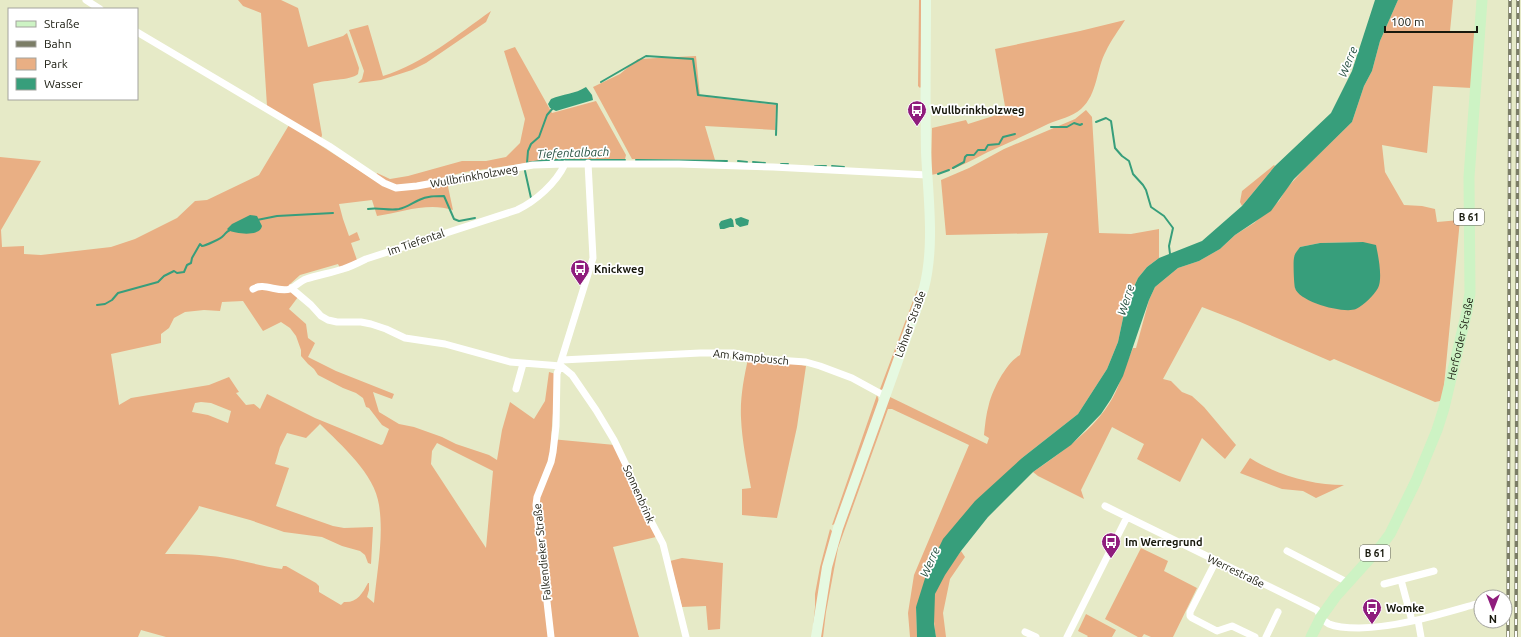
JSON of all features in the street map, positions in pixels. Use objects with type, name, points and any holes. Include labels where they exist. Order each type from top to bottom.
[{"type":"main road","name":"Löhner Straße","points":[[816,637],[823,589],[833,545],[924,288],[928,270],[930,244],[927,175],[926,0]]},
{"type":"main road","name":"Herforder Straße","points":[[1310,637],[1321,617],[1347,582],[1381,546],[1390,534],[1416,481],[1437,430],[1466,317],[1470,293],[1469,177],[1482,0]]},
{"type":"street","points":[[86,0],[98,8]]},
{"type":"street","name":"Wullbrinkholzweg","points":[[138,33],[329,146],[390,186],[406,188],[533,166],[588,163],[772,167],[927,175]]},
{"type":"street","name":"Falkendieker Straße","points":[[551,637],[536,505],[537,497],[551,462],[553,452],[556,426],[557,374],[593,258],[588,163]]},
{"type":"street","name":"Im Tiefental","points":[[253,289],[256,287],[281,289],[292,288],[296,284],[306,279],[344,269],[366,259],[501,215],[527,205],[542,193],[562,171],[565,164]]},
{"type":"street","points":[[292,288],[321,316],[328,320],[372,324],[405,338],[445,344],[499,360],[523,364],[561,363]]},
{"type":"street","name":"Am Kampbusch","points":[[561,363],[700,352],[734,353],[761,360],[798,361],[820,366],[852,378],[885,396]]},
{"type":"street","name":"Sonnenbrink","points":[[561,363],[572,375],[614,440],[641,502],[663,544],[686,637]]},
{"type":"street","points":[[516,389],[523,364]]},
{"type":"street","name":"Werrestraße","points":[[1104,506],[1317,610],[1321,617]]},
{"type":"street","points":[[1067,637],[1127,516]]},
{"type":"street","points":[[1287,551],[1347,582]]},
{"type":"street","points":[[1216,561],[1190,612],[1190,616],[1217,631],[1232,626],[1255,637]]},
{"type":"street","points":[[1384,584],[1434,571]]},
{"type":"street","points":[[1401,580],[1421,637]]},
{"type":"street","points":[[1321,617],[1329,624],[1344,628],[1386,626],[1415,621],[1473,605]]},
{"type":"street","points":[[1266,637],[1278,612]]},
{"type":"street","points":[[1026,632],[1036,637]]},
{"type":"green space","points":[[238,0],[281,0],[298,8],[308,47],[343,36],[347,33],[359,68],[358,74],[349,78],[313,84],[322,135],[321,139],[267,106],[261,13],[243,6]]},
{"type":"green space","points":[[919,0],[923,0],[920,88],[918,86]]},
{"type":"green space","points":[[1398,0],[1453,0],[1450,31],[1476,33],[1472,88],[1433,86],[1427,153],[1382,145],[1385,172],[1404,205],[1422,206],[1435,209],[1437,222],[1460,220],[1443,396],[1440,401],[1435,402],[1334,359],[1330,361],[1202,307],[1163,379],[1171,381],[1182,392],[1192,396],[1204,407],[1236,445],[1225,459],[1202,438],[1180,482],[1137,459],[1144,444],[1112,427],[1081,490],[1084,499],[1038,476],[1033,472],[1077,440],[1096,421],[1112,399],[1133,348],[1136,348],[1149,300],[1155,287],[1178,268],[1199,261],[1220,249],[1235,235],[1254,223],[1279,201],[1286,189],[1306,167],[1352,122],[1364,86],[1372,71],[1380,41]],"holes":[[[1363,242],[1295,289],[1294,257],[1300,247],[1320,243]]]},
{"type":"green space","points":[[491,11],[486,22],[426,63],[412,70],[381,80],[358,83],[362,79],[364,71],[349,30],[368,25],[383,76],[412,64],[440,48]]},
{"type":"green space","points":[[1125,20],[1108,47],[1091,96],[1081,109],[1070,116],[1048,124],[960,166],[931,175],[932,128],[966,120],[968,124],[1006,112],[995,49]]},
{"type":"green space","points":[[515,47],[552,113],[596,101],[626,155],[625,159],[549,160],[465,172],[422,183],[395,186],[376,176],[377,173],[390,179],[408,176],[462,161],[486,161],[506,157],[520,143],[525,119],[504,51]]},
{"type":"green space","points":[[696,56],[700,96],[776,105],[775,130],[705,126],[715,160],[632,159],[593,87],[620,74],[638,59]]},
{"type":"green space","points":[[1086,110],[1092,117],[1099,233],[1131,234],[1159,229],[1159,258],[1147,267],[1138,278],[1126,304],[1118,342],[1107,369],[1078,414],[1022,458],[916,607],[917,637],[910,637],[908,613],[914,575],[969,445],[892,409],[888,409],[838,548],[823,637],[820,637],[833,556],[888,396],[987,444],[989,438],[984,435],[986,416],[991,398],[1005,370],[1020,355],[1048,233],[946,235],[941,180],[969,168],[1004,149],[1075,119]]},
{"type":"green space","points":[[289,125],[385,187],[447,182],[453,210],[425,207],[377,216],[372,200],[339,204],[349,236],[357,232],[360,240],[351,243],[357,260],[340,268],[338,264],[300,275],[289,285],[290,290],[298,297],[289,309],[306,324],[308,338],[315,343],[308,357],[336,371],[394,394],[392,399],[373,392],[379,412],[399,424],[414,427],[442,437],[456,444],[489,455],[497,460],[502,430],[510,402],[534,419],[545,401],[549,372],[556,374],[551,439],[615,445],[656,537],[613,547],[639,637],[166,637],[141,630],[138,637],[0,637],[0,157],[41,161],[1,230],[2,247],[24,246],[24,254],[41,255],[111,247],[135,239],[177,218],[195,201],[207,200],[259,175]],"holes":[[[243,301],[263,331],[281,322],[290,328],[296,336],[301,350],[301,356],[318,375],[356,393],[363,398],[366,407],[369,408],[382,425],[389,429],[383,444],[381,445],[315,418],[267,394],[260,409],[254,404],[246,405],[236,393],[239,392],[229,377],[209,385],[131,398],[119,405],[111,354],[161,343],[161,334],[169,328],[174,318],[185,312],[204,310],[220,311],[222,302]],[[195,403],[211,403],[231,411],[228,423],[208,415],[192,412]],[[320,424],[356,461],[371,482],[376,493],[379,505],[381,529],[380,554],[374,603],[367,597],[369,583],[359,597],[352,601],[344,602],[341,605],[319,592],[319,586],[316,583],[286,566],[283,566],[282,569],[233,559],[165,554],[199,506],[250,520],[284,532],[322,537],[342,546],[360,551],[365,555],[368,563],[371,564],[373,527],[344,528],[333,526],[276,506],[289,468],[275,464],[280,447],[287,433],[306,438]],[[437,443],[493,471],[486,548],[431,464],[432,451]]]},
{"type":"green space","points":[[1274,165],[1275,166],[1242,206],[1240,202],[1242,191]]},
{"type":"green space","points":[[917,290],[919,292],[884,388],[881,390],[880,389]]},
{"type":"green space","points":[[748,359],[793,363],[806,366],[797,427],[777,518],[742,515],[742,489],[751,488],[741,418],[742,395]]},
{"type":"green space","points":[[877,395],[879,401],[835,524],[832,525]]},
{"type":"green space","points":[[1250,458],[1260,464],[1295,478],[1332,485],[1344,485],[1316,498],[1303,491],[1282,489],[1240,473]]},
{"type":"green space","points":[[830,529],[833,532],[812,637],[815,594]]},
{"type":"green space","points":[[1141,548],[1168,561],[1164,571],[1197,588],[1173,637],[1151,637],[1144,634],[1142,637],[1138,637],[1105,619]]},
{"type":"green space","points":[[961,551],[965,557],[950,579],[943,613],[946,637],[936,637],[933,609],[935,594],[943,577]]},
{"type":"green space","points":[[682,558],[723,563],[720,629],[708,630],[706,606],[682,607],[670,561]]},
{"type":"green space","points":[[1086,614],[1116,630],[1112,637],[1087,637],[1088,636],[1078,631]]},
{"type":"water","points":[[1375,0],[1398,0],[1380,41],[1372,71],[1364,86],[1352,122],[1294,179],[1271,211],[1235,235],[1220,249],[1199,261],[1178,268],[1155,287],[1149,300],[1123,376],[1101,414],[1071,445],[1033,472],[988,517],[961,551],[945,575],[935,594],[934,624],[936,637],[917,637],[916,607],[927,572],[943,539],[975,501],[1022,458],[1078,414],[1107,369],[1118,342],[1126,304],[1138,278],[1147,267],[1159,258],[1202,241],[1242,206],[1275,166],[1331,113],[1352,71]]},
{"type":"water","points":[[586,87],[592,95],[593,100],[556,111],[550,108],[548,104],[551,99]]},
{"type":"water","points":[[250,215],[257,216],[262,226],[257,232],[247,234],[227,229],[232,224]]},
{"type":"water","points":[[741,217],[749,220],[748,225],[740,227],[736,224],[735,219]]},
{"type":"water","points":[[731,218],[733,220],[734,227],[720,229],[719,224],[721,221]]},
{"type":"water","points":[[1363,242],[1376,245],[1380,266],[1380,278],[1376,291],[1362,305],[1356,309],[1342,310],[1322,306],[1298,293],[1295,288],[1294,260],[1300,247],[1320,243]]},
{"type":"waterway","name":"Tiefentalbach","points":[[601,82],[646,56],[693,59],[698,95],[777,104],[776,135]]},
{"type":"waterway","name":"Tiefentalbach","points":[[553,108],[547,115],[539,137],[531,144],[528,151],[527,163],[547,160],[625,160]]},
{"type":"waterway","name":"Tiefentalbach","points":[[1096,122],[1106,118],[1111,121],[1115,148],[1129,161],[1133,174],[1146,190],[1151,207],[1164,216],[1173,228],[1169,246],[1170,254]]},
{"type":"waterway","name":"Tiefentalbach","points":[[1051,127],[1067,127],[1074,123],[1080,125],[1082,124]]},
{"type":"waterway","name":"Tiefentalbach","points":[[953,168],[964,162],[967,155],[974,155],[978,150],[985,150],[988,145],[999,144],[1003,137],[1015,134]]},
{"type":"waterway","name":"Tiefentalbach","points":[[636,160],[727,161]]},
{"type":"waterway","name":"Tiefentalbach","points":[[738,161],[747,162]]},
{"type":"waterway","name":"Tiefentalbach","points":[[753,162],[765,163]]},
{"type":"waterway","name":"Tiefentalbach","points":[[781,164],[788,164]]},
{"type":"waterway","name":"Tiefentalbach","points":[[815,166],[826,166]]},
{"type":"waterway","name":"Tiefentalbach","points":[[832,166],[844,167]]},
{"type":"waterway","name":"Tiefentalbach","points":[[938,174],[949,170]]},
{"type":"waterway","name":"Tiefentalbach","points":[[525,171],[531,198]]},
{"type":"waterway","name":"Tiefentalbach","points":[[368,209],[399,209],[425,198],[444,196],[454,219],[459,221],[475,218]]},
{"type":"waterway","name":"Tiefentalbach","points":[[257,220],[277,216],[333,213]]},
{"type":"waterway","name":"Tiefentalbach","points":[[97,305],[105,304],[112,300],[118,293],[158,282],[164,276],[174,271],[177,273],[184,272],[187,265],[191,263],[192,258],[200,244],[202,246],[213,242],[230,230]]},
{"type":"railway","points":[[1508,637],[1510,0]]},
{"type":"railway","points":[[1516,637],[1518,0]]},
{"type":"place","name":"Wullbrinkholzweg","points":[[917,127]]},
{"type":"place","name":"Knickweg","points":[[580,286]]},
{"type":"place","name":"Im Werregrund","points":[[1111,559]]},
{"type":"place","name":"Womke","points":[[1372,625]]},
{"type":"water label","name":"Werre","points":[[1348,62]]},
{"type":"water label","name":"Werre","points":[[1126,300]]},
{"type":"water label","name":"Werre","points":[[930,562]]}]
